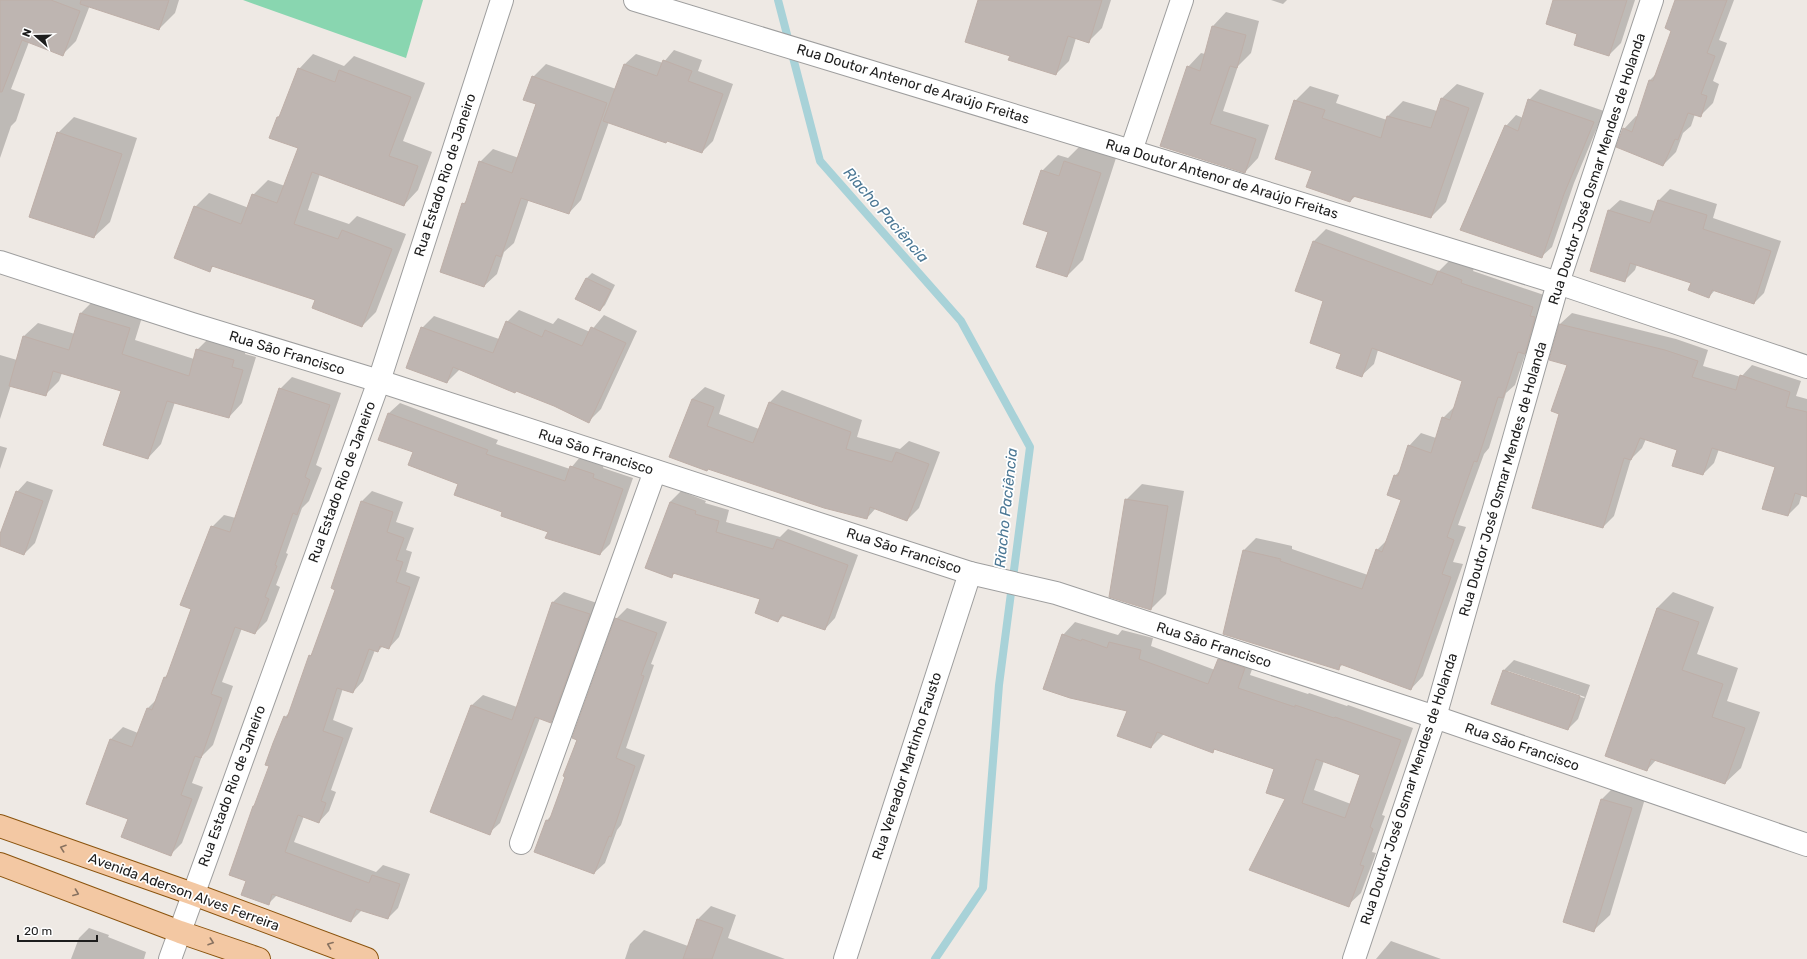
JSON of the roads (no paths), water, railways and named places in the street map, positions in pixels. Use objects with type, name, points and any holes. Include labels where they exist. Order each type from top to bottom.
[{"type":"main road","name":"Avenida Aderson Alves Ferreira","points":[[0,826],[193,894],[366,959]]},
{"type":"main road","points":[[0,864],[180,932],[259,959]]},
{"type":"street","name":"Rua Estado Rio de Janeiro","points":[[170,959],[379,381],[502,0]]},
{"type":"street","name":"Rua Doutor Antenor de Araújo Freitas","points":[[635,0],[1131,151],[1558,284],[1807,367]]},
{"type":"street","points":[[1131,151],[1182,0]]},
{"type":"street","name":"Rua Doutor José Osmar Mendes de Holanda","points":[[1354,959],[1435,717],[1558,284],[1652,0]]},
{"type":"street","name":"Rua São Francisco","points":[[0,262],[192,324],[379,381],[970,572],[1056,593],[1435,717],[1807,845]]},
{"type":"street","points":[[521,843],[655,471]]},
{"type":"street","name":"Rua Vereador Martinho Fausto","points":[[845,959],[970,572]]},
{"type":"waterway","name":"Riacho Paciência","points":[[778,0],[820,161],[961,321],[1030,447],[999,685],[983,888],[935,959]]}]
